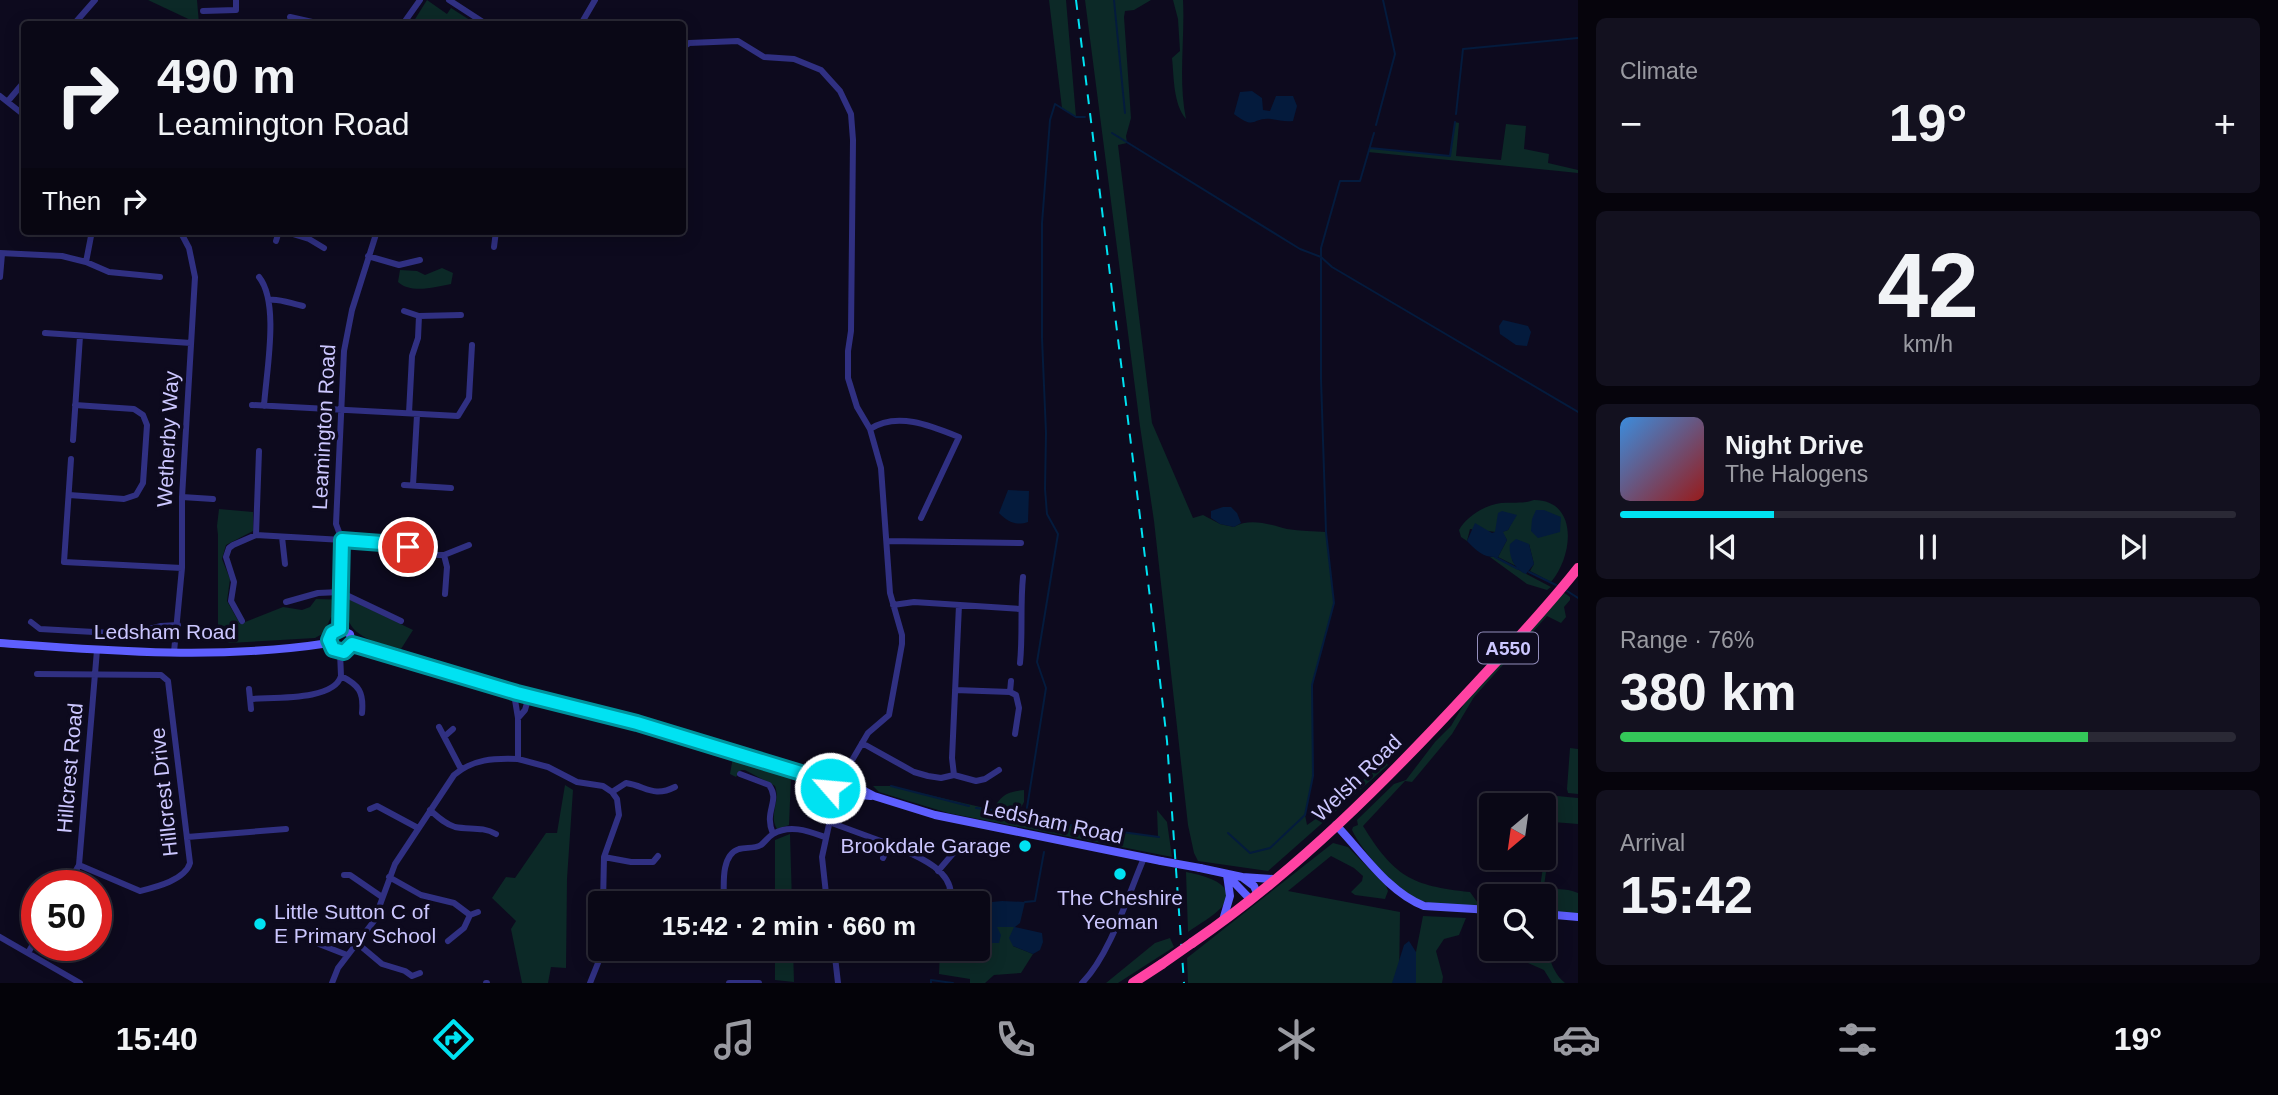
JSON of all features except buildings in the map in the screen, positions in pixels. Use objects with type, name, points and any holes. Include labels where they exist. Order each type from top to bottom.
[{"type":"highway","name":"Welsh Road","points":[[1133,983],[1254,896],[1336,825],[1437,725],[1578,568]]},
{"type":"main road","points":[[340,629],[350,634],[352,644],[347,650],[340,652],[333,649],[329,643],[332,633],[340,629]]},
{"type":"main road","name":"Ledsham Road","points":[[0,643],[174,652],[284,649],[329,643]]},
{"type":"main road","name":"Ledsham Road","points":[[352,644],[517,693],[637,723],[811,776],[846,775],[852,783],[874,796],[935,815],[1227,875],[1273,879]]},
{"type":"main road","name":"Ledsham Road","points":[[811,776],[838,797],[874,796]]},
{"type":"main road","points":[[830,790],[835,776]]},
{"type":"main road","points":[[848,795],[852,783]]},
{"type":"main road","points":[[1336,825],[1403,896],[1424,906],[1479,909]]},
{"type":"main road","points":[[1227,875],[1254,896]]},
{"type":"main road","points":[[1223,919],[1230,896],[1227,875]]},
{"type":"main road","points":[[1242,877],[1254,886],[1254,896]]},
{"type":"main road","points":[[1556,915],[1578,917]]},
{"type":"street","points":[[77,21],[95,0]]},
{"type":"street","points":[[203,11],[236,10],[236,0]]},
{"type":"street","points":[[405,21],[420,0]]},
{"type":"street","points":[[449,0],[481,21]]},
{"type":"street","points":[[583,21],[595,0]]},
{"type":"street","points":[[318,13],[318,21]]},
{"type":"street","points":[[290,18],[304,21]]},
{"type":"street","points":[[686,45],[738,41],[764,57],[794,59],[821,70],[840,91],[850,114],[853,140],[848,377],[857,407],[870,429],[881,468],[890,593],[902,635],[893,685],[893,701],[885,720],[867,733],[852,762],[835,776]]},
{"type":"street","points":[[8,101],[21,86]]},
{"type":"street","points":[[0,96],[21,112]]},
{"type":"street","points":[[86,262],[91,235]]},
{"type":"street","name":"Wetherby Way","points":[[174,652],[182,568],[181,497],[195,277],[189,248],[182,235]]},
{"type":"street","points":[[276,241],[279,235]]},
{"type":"street","points":[[295,235],[324,248]]},
{"type":"street","name":"Leamington Road","points":[[340,629],[342,540],[336,524],[344,351],[349,321],[376,235]]},
{"type":"street","points":[[494,247],[496,235]]},
{"type":"street","points":[[0,277],[1,253],[62,256],[109,272],[160,277]]},
{"type":"street","points":[[368,256],[399,265],[420,260]]},
{"type":"street","points":[[259,277],[269,300],[271,346],[264,406]]},
{"type":"street","points":[[269,300],[303,306]]},
{"type":"street","points":[[404,311],[419,316],[461,315]]},
{"type":"street","points":[[413,485],[412,356],[418,338],[419,316]]},
{"type":"street","points":[[45,333],[191,342]]},
{"type":"street","points":[[72,440],[80,336]]},
{"type":"street","points":[[252,405],[458,416],[469,398],[472,345]]},
{"type":"street","points":[[69,495],[129,498],[139,492],[143,483],[147,425],[143,415],[134,410],[75,405]]},
{"type":"street","points":[[870,429],[881,421],[895,420],[933,426],[959,437],[921,518]]},
{"type":"street","points":[[256,535],[259,451]]},
{"type":"street","points":[[71,459],[64,565],[182,568]]},
{"type":"street","points":[[259,471],[268,472]]},
{"type":"street","points":[[404,485],[451,488]]},
{"type":"street","points":[[181,497],[213,499]]},
{"type":"street","points":[[242,621],[231,601],[234,582],[226,561],[229,548],[256,535],[395,544],[426,555],[444,555],[469,545]]},
{"type":"street","points":[[282,537],[285,564]]},
{"type":"street","points":[[888,541],[1021,543]]},
{"type":"street","points":[[444,555],[447,568],[445,594]]},
{"type":"street","points":[[1020,663],[1024,632],[1020,609],[1024,577]]},
{"type":"street","points":[[286,602],[318,593],[340,592],[401,621]]},
{"type":"street","points":[[894,605],[914,602],[1020,609]]},
{"type":"street","points":[[954,775],[952,758],[959,606]]},
{"type":"street","name":"Ledsham Road","points":[[31,621],[40,629],[130,634],[161,626],[178,625]]},
{"type":"street","name":"Hillcrest Road","points":[[76,870],[79,865],[97,650]]},
{"type":"street","points":[[250,699],[302,695],[334,687],[341,676],[340,652]]},
{"type":"street","name":"Ledsham Road","points":[[37,674],[165,677]]},
{"type":"street","points":[[341,676],[359,687],[362,713]]},
{"type":"street","name":"Hillcrest Drive","points":[[79,865],[136,891],[187,871],[190,863],[169,685],[165,677]]},
{"type":"street","points":[[1010,692],[1011,681]]},
{"type":"street","points":[[249,689],[251,709]]},
{"type":"street","points":[[955,690],[1010,692],[1016,695],[1019,708],[1014,734]]},
{"type":"street","points":[[517,693],[515,700],[518,758]]},
{"type":"street","points":[[518,718],[525,709],[529,696]]},
{"type":"street","points":[[439,727],[461,769]]},
{"type":"street","points":[[445,736],[453,729]]},
{"type":"street","points":[[862,743],[914,772],[941,778],[954,775],[976,781],[999,770]]},
{"type":"street","points":[[332,983],[333,976],[373,921],[389,877],[446,786],[461,769],[480,761],[518,758],[548,767],[577,782],[603,786],[612,792],[617,799],[619,815],[604,857],[603,891]]},
{"type":"street","points":[[852,762],[852,783]]},
{"type":"street","points":[[740,774],[773,788],[774,800],[768,819],[773,834]]},
{"type":"street","points":[[612,792],[626,783],[646,791],[667,791],[675,787]]},
{"type":"street","points":[[830,790],[830,821]]},
{"type":"street","points":[[667,791],[672,798]]},
{"type":"street","points":[[826,891],[822,857],[825,837],[830,821],[848,795]]},
{"type":"street","points":[[370,809],[377,806],[418,828]]},
{"type":"street","points":[[430,810],[450,825],[493,832],[494,823]]},
{"type":"street","points":[[830,821],[910,852],[938,871],[950,884],[951,891]]},
{"type":"street","points":[[187,837],[286,829]]},
{"type":"street","points":[[724,891],[725,868],[729,858],[740,849],[760,846],[773,834],[790,829],[801,829],[825,837]]},
{"type":"street","points":[[938,871],[963,841]]},
{"type":"street","points":[[883,858],[889,844]]},
{"type":"street","points":[[604,857],[631,862],[656,862]]},
{"type":"street","points":[[1083,983],[1092,972],[1111,936],[1144,858]]},
{"type":"street","points":[[349,873],[382,897]]},
{"type":"street","points":[[389,877],[421,895],[454,903],[470,915]]},
{"type":"street","points":[[448,941],[464,928],[470,915],[478,912]]},
{"type":"street","points":[[0,937],[21,949]]},
{"type":"street","points":[[327,946],[328,937]]},
{"type":"street","points":[[358,943],[382,964],[405,971],[413,979],[420,973]]},
{"type":"street","points":[[319,944],[347,955]]},
{"type":"street","points":[[42,961],[80,983]]},
{"type":"street","points":[[590,983],[599,961]]},
{"type":"street","points":[[834,961],[835,983]]},
{"type":"street","points":[[729,983],[759,983]]},
{"type":"green space","points":[[148,0],[197,0],[199,21],[193,21]]},
{"type":"green space","points":[[427,0],[447,14],[451,8],[471,21],[414,21]]},
{"type":"green space","points":[[1049,0],[1066,0],[1076,117],[1062,108]]},
{"type":"green space","points":[[1085,0],[1151,0],[1134,10],[1125,11],[1131,118],[1127,143],[1118,145],[1152,423],[1193,518],[1203,515],[1220,524],[1234,527],[1254,522],[1287,529],[1326,532],[1334,603],[1312,685],[1313,776],[1305,815],[1307,825],[1330,809],[1385,761],[1388,765],[1268,871],[1198,861],[1188,825],[1154,521]]},
{"type":"green space","points":[[1173,0],[1183,0],[1182,74],[1186,119],[1176,98],[1174,81],[1172,58],[1180,51],[1178,19]]},
{"type":"green space","points":[[1455,122],[1459,123],[1456,156],[1501,160],[1506,124],[1526,126],[1524,149],[1549,154],[1548,163],[1578,170],[1578,173],[1368,152],[1369,148],[1450,156]]},
{"type":"green space","points":[[442,268],[453,273],[451,284],[416,289],[398,282],[400,270],[417,271],[425,275]]},
{"type":"green space","points":[[1534,500],[1548,502],[1558,509],[1565,519],[1568,531],[1564,558],[1551,582],[1530,571],[1534,564],[1529,544],[1512,560],[1516,566],[1498,557],[1507,540],[1502,532],[1508,530],[1516,515],[1496,532],[1470,529],[1467,541],[1461,537],[1459,530],[1477,512],[1489,506]]},
{"type":"green space","points":[[219,509],[253,512],[253,531],[226,545],[222,559],[230,579],[227,601],[240,624],[283,607],[302,610],[310,607],[316,599],[351,600],[413,630],[401,649],[363,636],[351,626],[348,619],[331,617],[324,633],[315,638],[229,643],[218,631]]},
{"type":"green space","points":[[1490,557],[1551,587],[1547,590],[1527,584]]},
{"type":"green space","points":[[1563,592],[1570,597],[1564,607],[1566,617],[1561,623],[1547,616],[1474,697],[1452,734],[1412,782],[1405,781],[1363,826],[1385,857],[1406,876],[1433,886],[1470,892],[1479,906],[1438,904],[1415,898],[1379,868],[1352,830],[1358,825],[1357,820],[1394,784],[1406,780],[1451,726],[1464,704]]},
{"type":"green space","points":[[1570,748],[1578,749],[1578,794],[1568,793],[1567,789]]},
{"type":"green space","points":[[733,757],[791,777],[789,825],[777,829],[775,824],[775,786],[745,770],[741,770],[736,777],[730,774]]},
{"type":"green space","points":[[565,785],[573,790],[567,879],[566,968],[551,967],[548,983],[522,983],[511,929],[516,921],[492,898],[506,877],[515,878],[546,833],[557,833]]},
{"type":"green space","points":[[873,786],[891,786],[993,810],[1005,795],[1024,790],[1024,802],[1018,813],[1048,822],[1158,837],[1157,810],[1167,822],[1172,857],[948,813],[879,792]]},
{"type":"green space","points":[[1556,797],[1578,798],[1578,824],[1556,822]]},
{"type":"green space","points":[[790,834],[792,891],[775,891],[775,840]]},
{"type":"green space","points":[[1333,843],[1348,847],[1386,886],[1388,891],[1385,899],[1355,895],[1351,892],[1362,881],[1363,876],[1331,856],[1288,891],[1400,912],[1399,983],[1188,983],[1187,958]]},
{"type":"green space","points":[[1543,870],[1546,870],[1544,884],[1541,884]]},
{"type":"green space","points":[[1186,872],[1217,882],[1227,893],[1221,908],[1188,932]]},
{"type":"green space","points":[[1556,889],[1578,893],[1578,914],[1556,912]]},
{"type":"green space","points":[[1423,916],[1466,918],[1459,935],[1444,939],[1436,951],[1442,983],[1416,983],[1416,952]]},
{"type":"green space","points":[[997,927],[1015,927],[1013,946],[1033,954],[1021,973],[994,975],[985,983],[970,983],[970,979],[939,974],[940,961],[990,961],[990,939]]},
{"type":"green space","points":[[1170,938],[1174,947],[1118,983],[1106,983],[1155,943]]},
{"type":"green space","points":[[775,961],[793,961],[794,982],[775,980]]},
{"type":"green space","points":[[1551,961],[1565,983],[1552,983],[1544,970],[1528,963]]},
{"type":"water","points":[[1252,91],[1262,98],[1263,110],[1270,111],[1276,96],[1293,96],[1297,106],[1293,121],[1265,119],[1250,123],[1234,114],[1240,92]]},
{"type":"water","points":[[1503,320],[1528,326],[1531,332],[1527,346],[1516,345],[1500,334],[1499,326]]},
{"type":"water","points":[[1008,490],[1029,491],[1028,522],[1012,522],[999,513]]},
{"type":"water","points":[[1231,507],[1241,523],[1234,527],[1220,524],[1211,518],[1211,511]]},
{"type":"water","points":[[1536,510],[1544,510],[1561,517],[1560,532],[1538,538],[1531,531]]},
{"type":"water","points":[[1502,511],[1517,515],[1508,530],[1503,532],[1507,540],[1498,557],[1484,555],[1467,541],[1475,523],[1492,533],[1495,532],[1498,513]]},
{"type":"water","points":[[1516,539],[1529,544],[1534,564],[1526,574],[1511,558],[1510,544]]},
{"type":"water","points":[[990,902],[1025,902],[1020,923],[1015,927],[1042,933],[1040,950],[1033,954],[1013,946],[1009,938],[1014,927],[997,927],[1001,935],[999,943],[990,943]]},
{"type":"water","points":[[1409,941],[1416,952],[1416,983],[1392,983],[1404,945]]},
{"type":"waterway","points":[[1114,0],[1125,113]]},
{"type":"waterway","points":[[1376,125],[1395,54],[1383,0]]},
{"type":"waterway","points":[[1456,114],[1463,49],[1578,38]]},
{"type":"waterway","points":[[976,808],[1026,814],[1046,688],[1037,662],[1058,534],[1047,514],[1045,489],[1042,223],[1050,120],[1055,104],[1076,117],[1085,117]]},
{"type":"waterway","points":[[1370,148],[1450,156],[1455,122]]},
{"type":"waterway","points":[[1112,133],[1300,249],[1321,257],[1332,267],[1578,412]]},
{"type":"waterway","points":[[1228,833],[1250,853],[1270,848],[1305,815],[1313,776],[1312,685],[1334,603],[1326,532],[1321,379],[1321,248],[1340,181],[1360,181],[1374,133]]},
{"type":"waterway","points":[[1495,557],[1518,569]]},
{"type":"waterway","points":[[1529,572],[1556,585]]},
{"type":"waterway","points":[[1567,591],[1578,598]]},
{"type":"waterway","points":[[891,786],[969,806]]},
{"type":"waterway","points":[[1027,814],[1048,822],[1159,837]]},
{"type":"waterway","points":[[1025,902],[1035,901],[1044,852]]},
{"type":"waterway","points":[[931,983],[931,980],[953,983]]},
{"type":"railway","points":[[1076,0],[1167,741],[1184,983]]},
{"type":"place","name":"Brookdale Garage","points":[[1025,846]]},
{"type":"place","name":"The Cheshire Yeoman","points":[[1120,874]]},
{"type":"place","name":"Little Sutton C of E Primary School","points":[[260,924]]},
{"type":"route","points":[[408,547],[342,540],[340,629],[332,633],[329,640],[333,649],[344,652],[352,644],[517,693],[637,723],[811,776],[830,788]]}]
